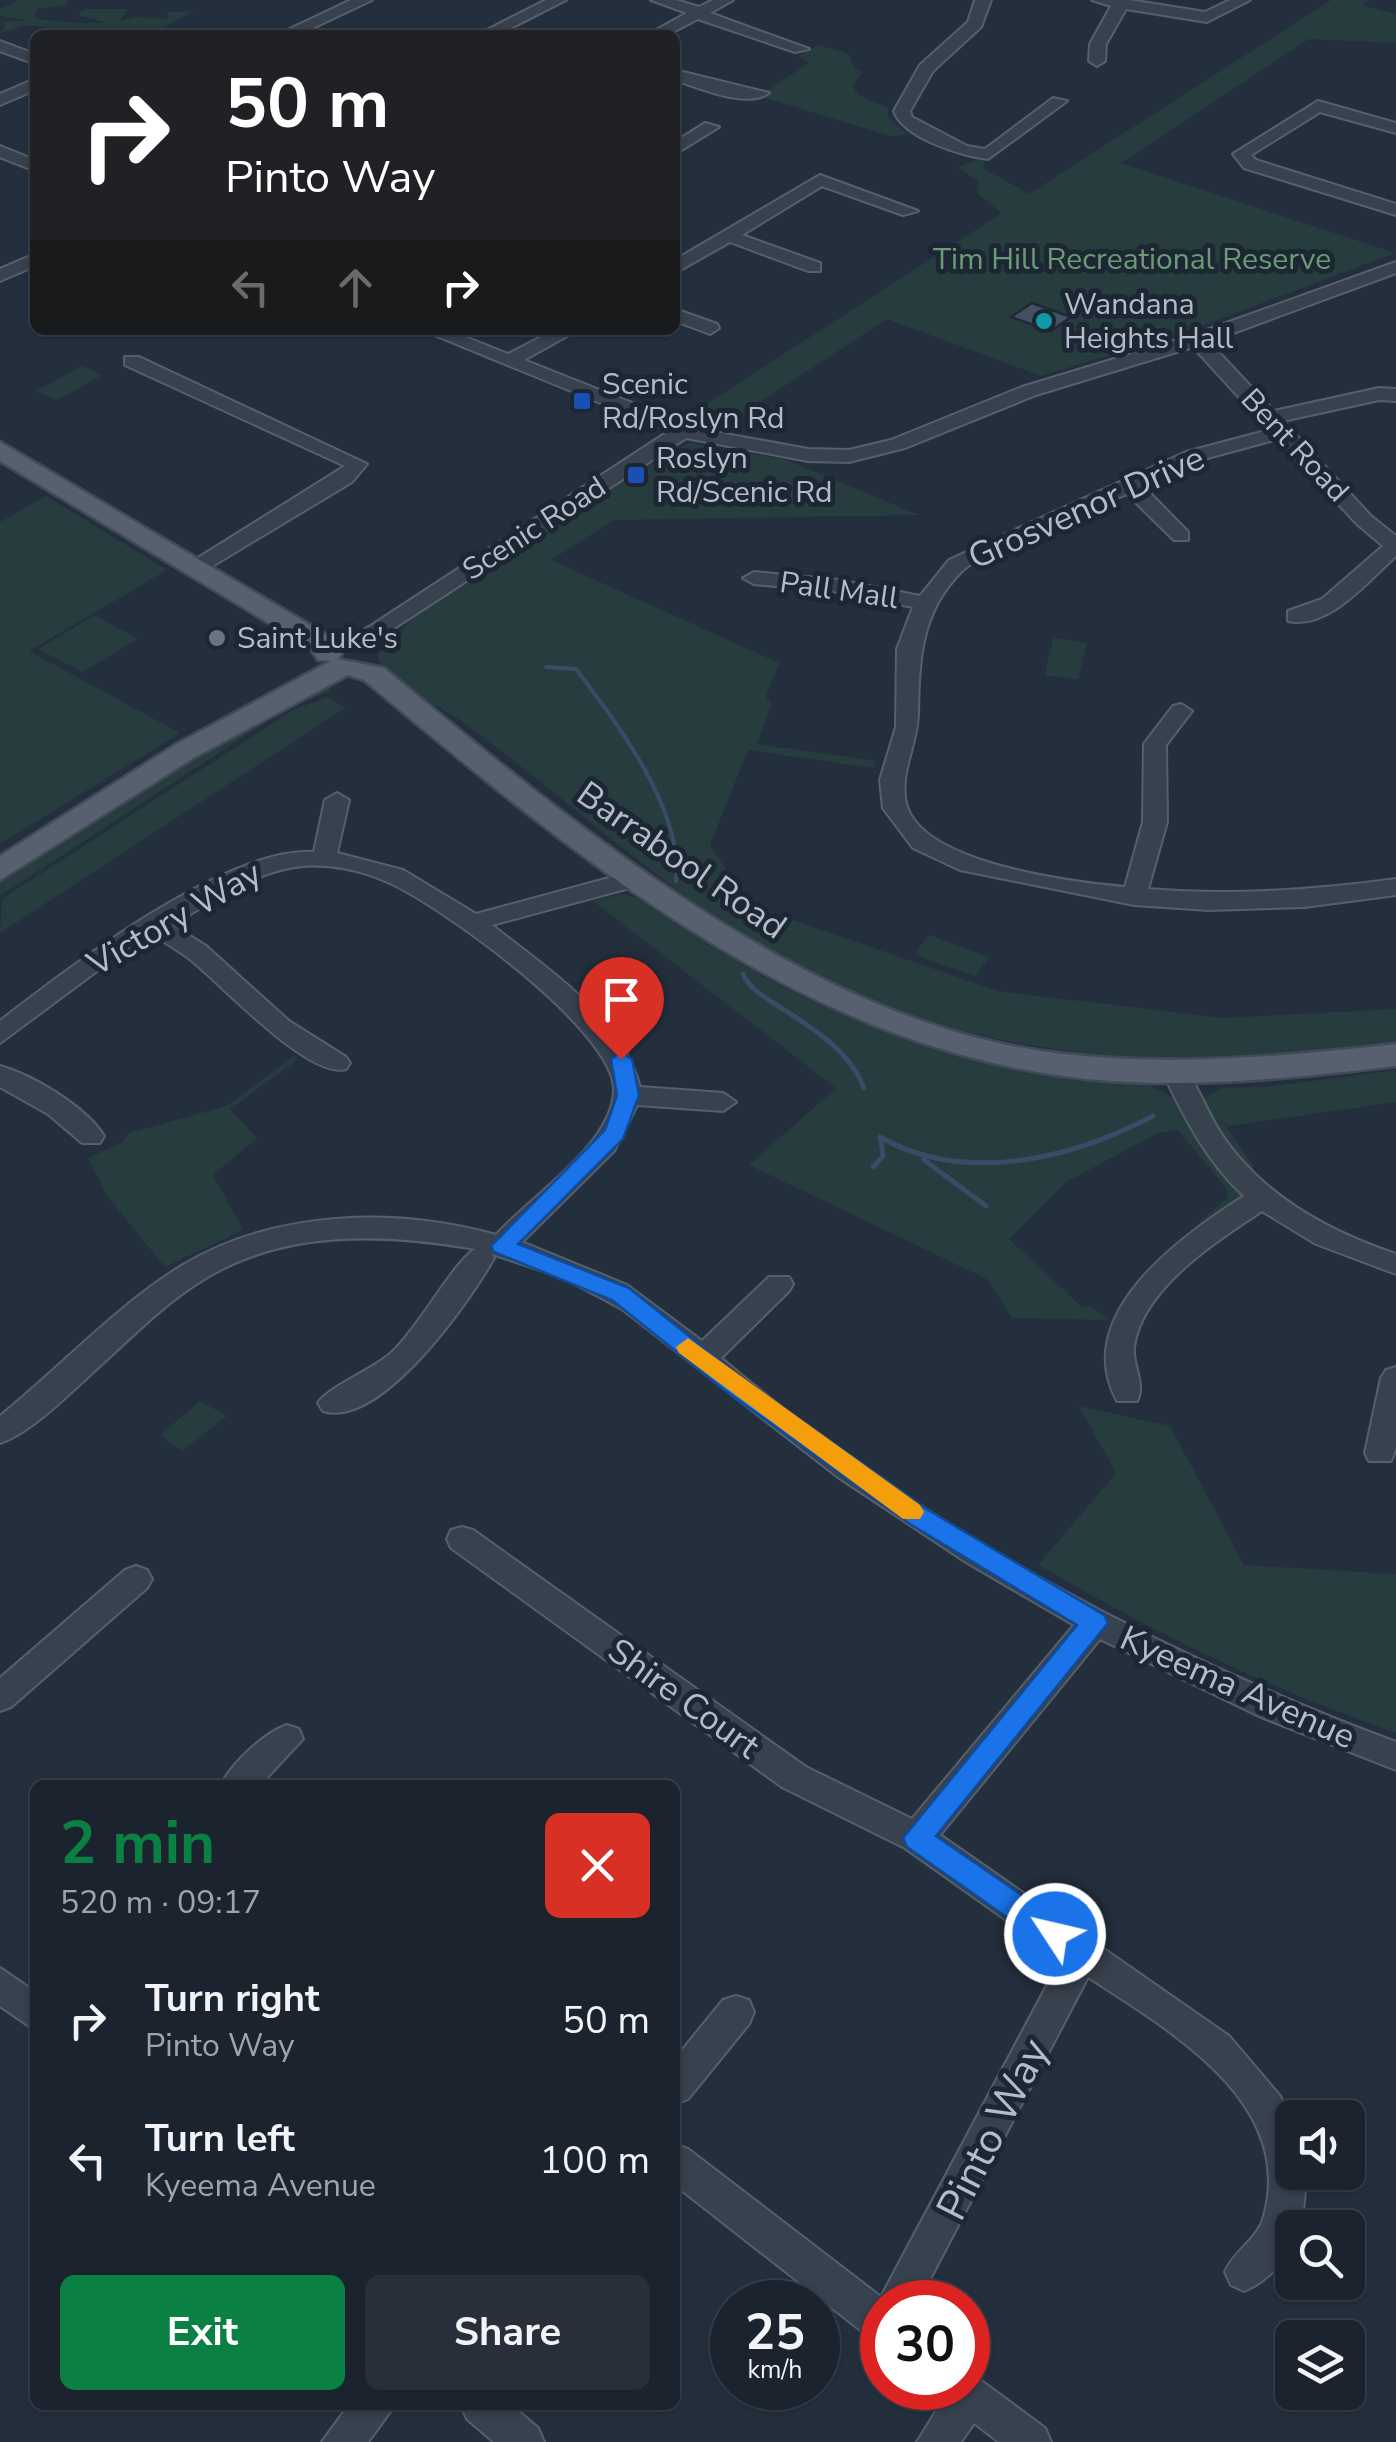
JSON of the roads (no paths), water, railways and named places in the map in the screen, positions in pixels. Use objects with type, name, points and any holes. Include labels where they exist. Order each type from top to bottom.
[{"type":"main road","name":"Barrabool Road","points":[[0,450],[322,644],[351,657],[636,879],[772,970],[885,1021],[992,1052],[1122,1070],[1276,1069],[1396,1055]]},
{"type":"main road","points":[[0,870],[185,751],[351,657]]},
{"type":"street","points":[[296,30],[364,0]]},
{"type":"street","points":[[495,30],[558,0]]},
{"type":"street","points":[[660,0],[801,49]]},
{"type":"street","points":[[665,30],[725,0]]},
{"type":"street","points":[[984,0],[975,24],[919,79],[902,111],[905,120],[962,151],[988,154],[1059,99]]},
{"type":"street","points":[[1100,0],[1208,19],[1242,0]]},
{"type":"street","points":[[1097,61],[1098,44],[1121,3]]},
{"type":"street","points":[[0,46],[30,58]]},
{"type":"street","points":[[680,77],[725,91],[761,93]]},
{"type":"street","points":[[0,100],[30,86]]},
{"type":"street","points":[[1396,128],[1318,106],[1241,154],[1250,164],[1396,210]]},
{"type":"street","points":[[680,146],[712,127]]},
{"type":"street","points":[[0,151],[30,164]]},
{"type":"street","points":[[680,265],[820,180],[909,211]]},
{"type":"street","points":[[731,237],[814,267]]},
{"type":"street","points":[[0,276],[30,262]]},
{"type":"street","points":[[444,335],[683,431],[808,456],[871,453],[1075,375],[1197,340],[1396,264]]},
{"type":"street","points":[[680,317],[710,328]]},
{"type":"street","points":[[508,361],[559,335]]},
{"type":"street","name":"Bent Road","points":[[1197,340],[1373,529],[1396,546]]},
{"type":"street","points":[[132,361],[357,464],[346,478],[197,567]]},
{"type":"street","name":"Grosvenor Drive","points":[[1396,395],[1379,394],[1276,425],[1193,456],[956,564],[924,603],[908,649],[907,727],[892,780],[895,808],[908,829],[937,854],[1053,886],[1134,897],[1258,901],[1396,888]]},
{"type":"street","name":"Scenic Road","points":[[351,657],[385,624],[683,431]]},
{"type":"street","points":[[1130,485],[1181,536]]},
{"type":"street","points":[[1296,616],[1330,604],[1396,546]]},
{"type":"street","name":"Pall Mall","points":[[754,578],[839,586],[924,603]]},
{"type":"street","points":[[1134,897],[1155,822],[1155,744],[1181,712]]},
{"type":"street","points":[[326,855],[337,800]]},
{"type":"street","name":"Victory Way","points":[[0,1034],[70,978],[152,923],[253,870],[298,857],[326,855],[387,869],[470,923],[612,1042],[625,1068],[628,1095]]},
{"type":"street","points":[[470,923],[636,879]]},
{"type":"street","points":[[152,923],[208,960],[280,1027],[337,1063]]},
{"type":"street","points":[[1174,1070],[1199,1121],[1226,1162],[1264,1196],[1340,1242],[1396,1264]]},
{"type":"street","points":[[0,1076],[57,1108],[91,1136]]},
{"type":"street","points":[[333,1402],[373,1384],[423,1342],[491,1252],[608,1142],[623,1116],[628,1095],[722,1102]]},
{"type":"street","points":[[1127,1393],[1120,1346],[1135,1314],[1170,1264],[1264,1196]]},
{"type":"street","name":"Kyeema Avenue","points":[[0,1432],[78,1370],[159,1294],[236,1251],[288,1236],[351,1229],[433,1233],[620,1294],[702,1359],[919,1517],[1095,1623],[1274,1708],[1396,1756]]},
{"type":"street","points":[[702,1359],[779,1284]]},
{"type":"street","points":[[1380,1453],[1396,1378]]},
{"type":"street","name":"Shire Court","points":[[462,1539],[794,1777],[917,1838]]},
{"type":"street","points":[[0,1697],[136,1578]]},
{"type":"street","points":[[1095,1623],[917,1838],[1226,2054],[1271,2112],[1288,2166],[1287,2197],[1273,2244],[1244,2272]]},
{"type":"street","points":[[243,1780],[286,1740]]},
{"type":"street","name":"Pinto Way","points":[[910,2280],[1082,1954]]},
{"type":"street","points":[[680,2081],[736,2012]]},
{"type":"street","points":[[680,2166],[860,2305]]},
{"type":"street","points":[[342,2442],[370,2410]]},
{"type":"street","points":[[487,2410],[524,2442]]},
{"type":"street","points":[[937,2442],[955,2410]]},
{"type":"street","points":[[990,2410],[1031,2442]]},
{"type":"waterway","points":[[689,452],[703,468]]},
{"type":"waterway","points":[[703,468],[743,465]]},
{"type":"waterway","points":[[689,469],[703,468]]},
{"type":"waterway","points":[[546,667],[576,669],[628,741],[670,826],[676,881]]},
{"type":"waterway","points":[[743,974],[763,996],[836,1048],[864,1088]]},
{"type":"waterway","points":[[880,1137],[913,1152],[947,1160],[1018,1161],[1088,1144],[1153,1116]]},
{"type":"waterway","points":[[873,1167],[883,1156],[881,1140]]},
{"type":"waterway","points":[[924,1160],[986,1206]]},
{"type":"place","name":"Wandana Heights Hall","points":[[1044,321]]},
{"type":"place","name":"Scenic Rd/Roslyn Rd","points":[[582,401]]},
{"type":"place","name":"Roslyn Rd/Scenic Rd","points":[[636,475]]},
{"type":"place","name":"Saint Luke's","points":[[217,638]]},
{"type":"park label","name":"Tim Hill Recreational Reserve","points":[[1132,259]]}]
